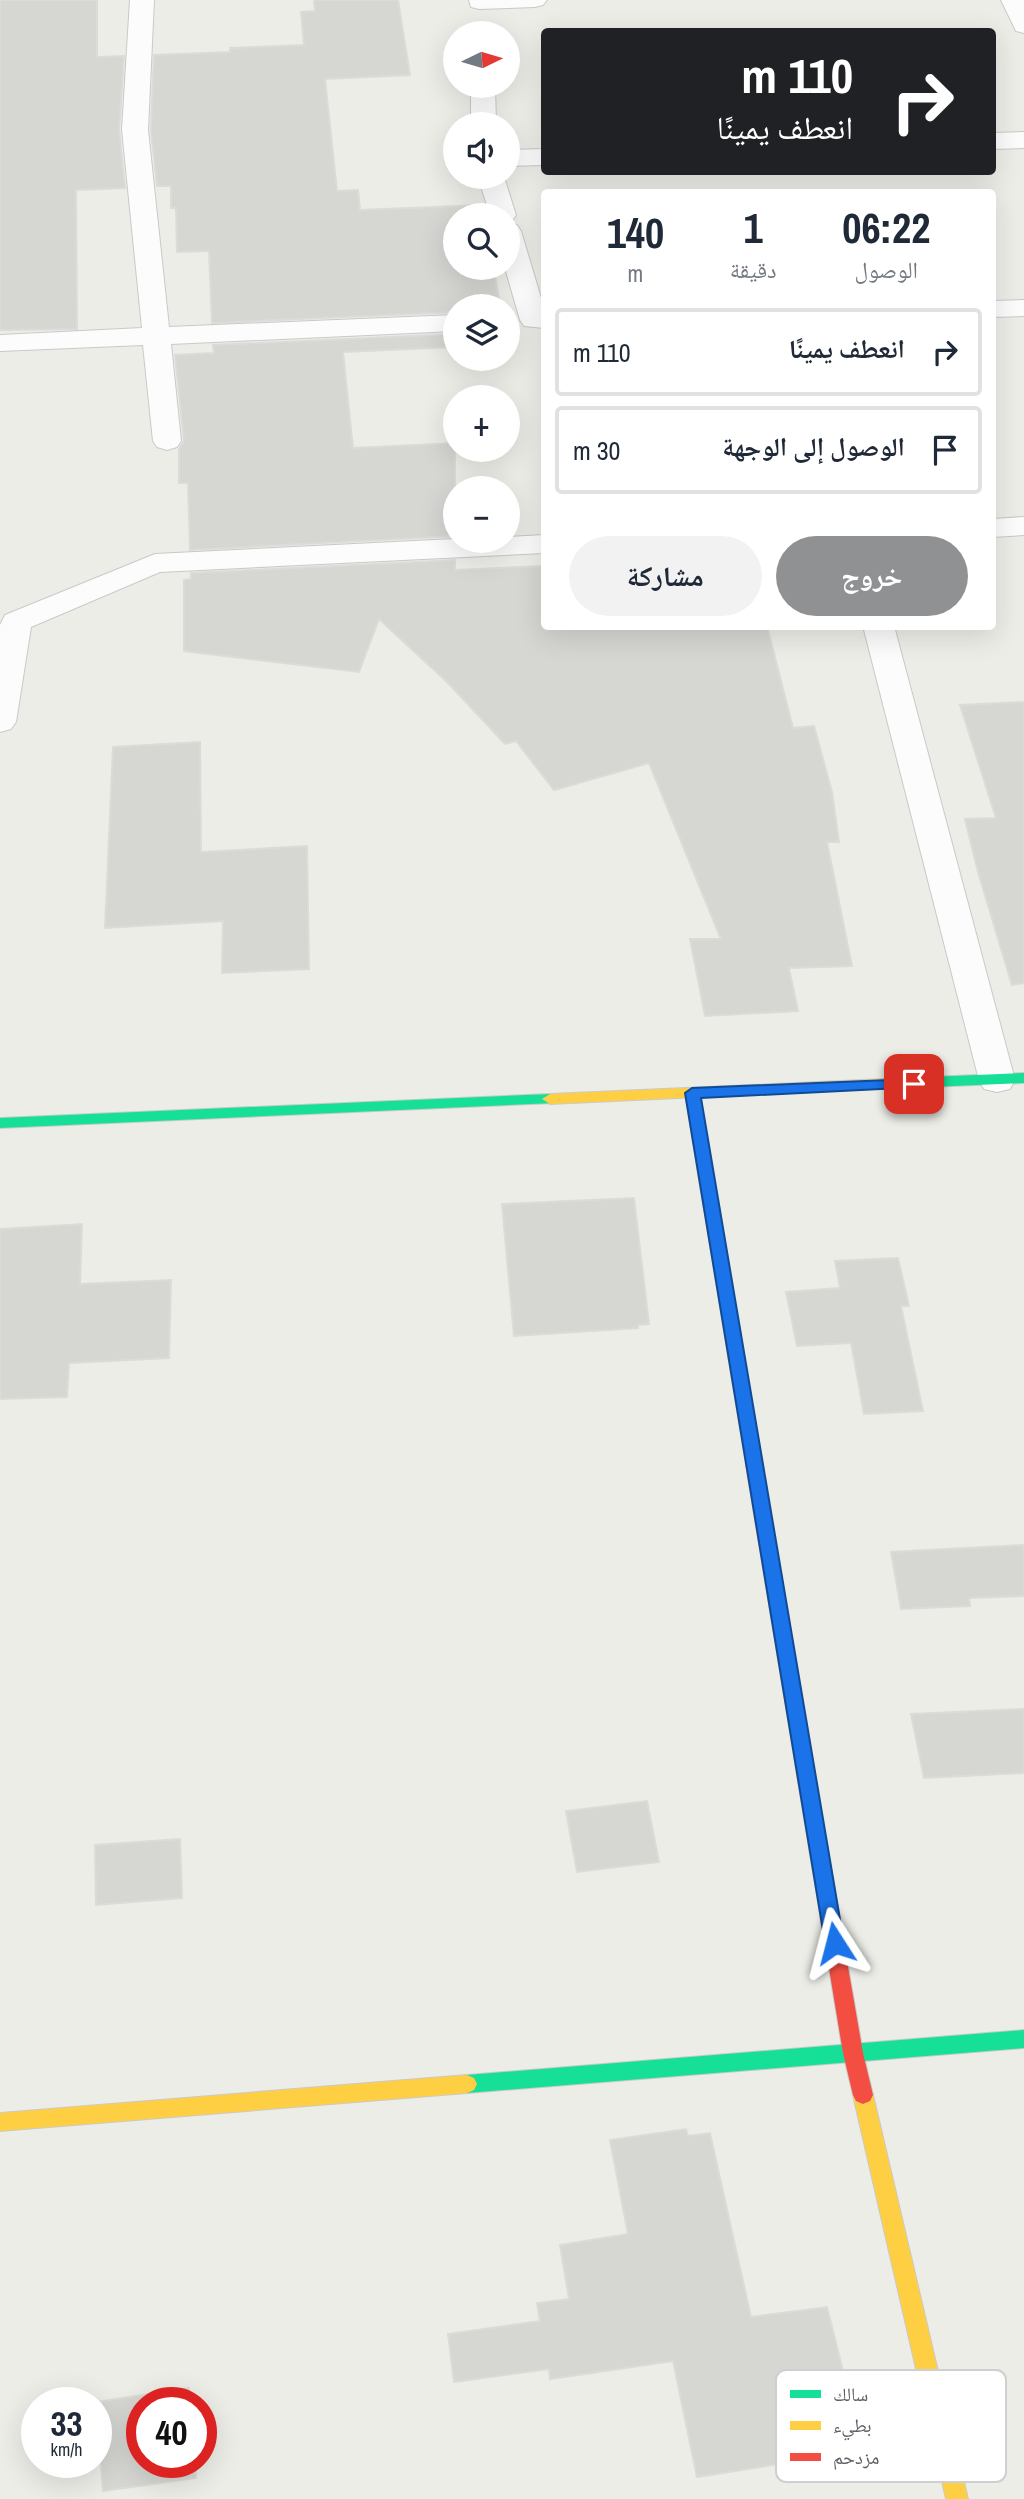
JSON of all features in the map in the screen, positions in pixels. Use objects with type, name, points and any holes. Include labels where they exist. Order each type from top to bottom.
[{"type":"street","points":[[142,0],[135,130],[167,441]]},
{"type":"street","points":[[479,8],[535,0]]},
{"type":"street","points":[[1013,0],[1024,26]]},
{"type":"street","points":[[996,141],[1024,140]]},
{"type":"street","points":[[520,158],[541,157]]},
{"type":"street","points":[[519,280],[528,320]]},
{"type":"street","points":[[996,309],[1024,308]]},
{"type":"street","points":[[0,343],[443,324]]},
{"type":"street","points":[[996,528],[1024,526]]},
{"type":"street","points":[[0,722],[16,622],[155,563],[541,544]]},
{"type":"street","points":[[0,1123],[1011,1079],[879,630]]},
{"type":"street","points":[[692,1093],[853,2053],[927,2370]]},
{"type":"street","points":[[0,2122],[1024,2039]]},
{"type":"building","points":[[0,0],[97,0],[97,57],[124,56],[119,130],[125,188],[76,190],[77,329],[0,330]]},
{"type":"building","points":[[314,0],[398,0],[410,75],[325,79],[337,191],[358,190],[360,210],[443,207],[443,280],[496,280],[498,294],[443,294],[443,313],[212,323],[209,251],[177,252],[176,208],[171,208],[171,186],[157,186],[151,130],[154,55],[304,45],[301,12],[315,11]]},
{"type":"building","points":[[443,335],[443,348],[343,352],[353,448],[443,444],[443,462],[455,462],[455,476],[443,476],[443,537],[190,550],[188,483],[179,483],[179,449],[184,441],[175,355],[214,353],[213,345]]},
{"type":"building","points":[[455,560],[455,570],[541,566],[541,630],[768,630],[793,728],[814,726],[832,792],[839,842],[827,842],[852,966],[789,968],[798,1011],[705,1016],[690,939],[721,939],[649,763],[554,790],[516,741],[505,744],[447,682],[379,619],[359,672],[184,651],[184,580],[191,579],[191,573]]},
{"type":"building","points":[[1024,702],[1024,983],[1012,985],[965,819],[996,818],[960,705]]},
{"type":"building","points":[[200,742],[201,852],[307,846],[309,969],[222,973],[223,921],[105,928],[113,747]]},
{"type":"building","points":[[634,1198],[649,1324],[638,1325],[638,1328],[514,1336],[502,1204]]},
{"type":"building","points":[[82,1224],[80,1284],[171,1280],[169,1358],[69,1363],[67,1397],[0,1399],[0,1229]]},
{"type":"building","points":[[898,1258],[909,1306],[901,1306],[923,1411],[864,1414],[851,1343],[797,1346],[786,1292],[840,1288],[835,1261]]},
{"type":"building","points":[[1024,1545],[1024,1596],[969,1598],[970,1606],[901,1609],[891,1552]]},
{"type":"building","points":[[1024,1709],[1024,1773],[924,1778],[911,1714]]},
{"type":"building","points":[[647,1801],[659,1862],[577,1872],[566,1811]]},
{"type":"building","points":[[180,1839],[182,1898],[96,1905],[95,1845]]},
{"type":"building","points":[[686,2129],[688,2136],[710,2133],[751,2317],[827,2307],[843,2370],[776,2370],[776,2465],[697,2477],[673,2361],[550,2379],[549,2369],[454,2382],[448,2334],[540,2321],[537,2303],[569,2299],[560,2245],[628,2234],[610,2140]]},
{"type":"building","points":[[126,2397],[126,2478],[196,2478],[103,2491],[102,2478],[112,2478],[112,2400]]},
{"type":"traffic: fast","points":[[929,1082],[1024,1078]]},
{"type":"traffic: fast","points":[[692,1093],[815,1829]]},
{"type":"traffic: fast","points":[[0,1123],[550,1099]]},
{"type":"traffic: fast","points":[[467,2084],[1024,2039]]},
{"type":"traffic: slow","points":[[550,1099],[929,1082]]},
{"type":"traffic: slow","points":[[0,2122],[467,2084]]},
{"type":"traffic: slow","points":[[863,2095],[927,2370]]},
{"type":"traffic: slow","points":[[953,2482],[957,2499]]},
{"type":"traffic: jam","points":[[815,1829],[853,2053],[863,2095]]},
{"type":"route","points":[[835,1943],[692,1093],[914,1084]]}]
